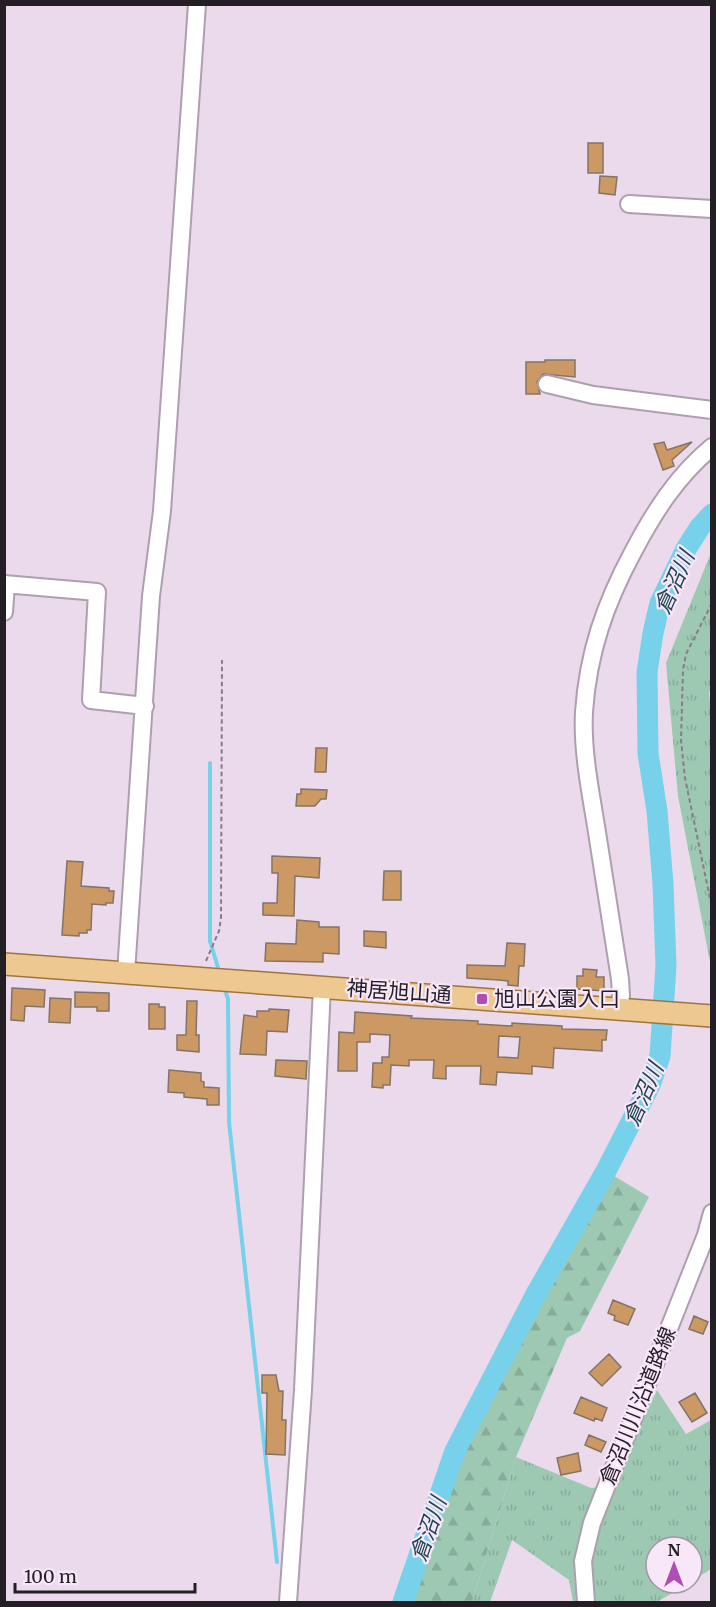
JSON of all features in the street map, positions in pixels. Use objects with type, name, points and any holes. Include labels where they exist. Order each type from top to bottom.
[{"type":"main road","name":"神居旭山通","points":[[4,964],[711,1016]]},
{"type":"street","points":[[126,973],[151,596],[163,500],[197,4]]},
{"type":"street","points":[[629,204],[711,209]]},
{"type":"street","points":[[547,384],[593,395],[711,410]]},
{"type":"street","points":[[628,1010],[621,996],[586,763],[584,714],[588,676],[594,642],[604,610],[638,543],[666,495],[697,459],[711,447]]},
{"type":"street","points":[[4,612],[5,584],[97,592],[92,700],[145,706]]},
{"type":"street","points":[[288,1602],[303,1390],[322,987]]},
{"type":"street","name":"倉沼川川沿道路線","points":[[586,1602],[582,1561],[592,1523],[706,1235],[711,1213]]},
{"type":"path","points":[[711,603],[686,654],[683,670],[681,740],[685,778],[711,908]]},
{"type":"path","points":[[214,979],[221,918],[222,660]]},
{"type":"green space","points":[[711,553],[712,685],[709,693],[712,716],[711,967],[678,796],[666,663]]},
{"type":"green space","points":[[606,1171],[649,1197],[580,1331],[567,1338],[516,1457],[472,1602],[403,1602],[455,1451],[536,1294]]},
{"type":"green space","points":[[657,1390],[686,1434],[711,1420],[711,1569],[704,1573],[704,1535],[644,1535],[644,1595],[669,1595],[657,1602],[573,1602],[569,1580],[512,1540],[490,1602],[472,1602],[516,1457],[591,1488],[613,1486]]},
{"type":"building","points":[[588,143],[603,143],[603,173],[588,173]]},
{"type":"building","points":[[600,176],[617,177],[615,195],[599,193]]},
{"type":"building","points":[[545,360],[575,360],[575,377],[543,374],[537,382],[540,394],[526,394],[526,362],[545,362]]},
{"type":"building","points":[[664,442],[667,450],[692,442],[672,460],[674,466],[663,470],[654,444]]},
{"type":"building","points":[[316,748],[327,748],[326,772],[315,772]]},
{"type":"building","points":[[301,789],[327,790],[326,799],[321,799],[315,806],[296,806],[297,794],[301,794]]},
{"type":"building","points":[[272,856],[320,858],[319,878],[295,876],[294,916],[263,915],[263,903],[277,903],[278,873],[272,873]]},
{"type":"building","points":[[67,861],[83,862],[81,886],[109,888],[109,891],[114,891],[113,903],[92,904],[91,930],[87,930],[87,933],[79,933],[79,936],[62,935]]},
{"type":"building","points":[[384,871],[401,871],[401,900],[383,900]]},
{"type":"building","points":[[297,920],[319,922],[319,927],[339,927],[339,954],[323,953],[323,962],[265,961],[266,943],[296,944]]},
{"type":"building","points":[[364,931],[386,932],[386,948],[364,946]]},
{"type":"building","points":[[507,943],[525,944],[524,966],[519,966],[518,986],[508,985],[508,981],[467,978],[467,965],[505,966]]},
{"type":"building","points":[[583,969],[597,970],[596,977],[604,977],[604,991],[577,989],[577,976],[583,976]]},
{"type":"building","points":[[12,988],[45,990],[44,1007],[25,1006],[24,1021],[11,1020]]},
{"type":"building","points":[[75,992],[109,993],[109,1011],[97,1011],[97,1007],[75,1007]]},
{"type":"building","points":[[50,998],[71,999],[70,1023],[49,1022]]},
{"type":"building","points":[[187,1001],[197,1001],[196,1035],[199,1035],[199,1052],[177,1050],[177,1035],[186,1035]]},
{"type":"building","points":[[149,1004],[159,1004],[159,1007],[165,1007],[165,1029],[149,1029]]},
{"type":"building","points":[[269,1009],[289,1010],[287,1032],[267,1031],[266,1055],[240,1054],[244,1015],[257,1017],[257,1011],[269,1011]]},
{"type":"building","points":[[355,1012],[412,1016],[411,1018],[478,1021],[478,1024],[512,1026],[512,1023],[562,1026],[562,1029],[607,1030],[606,1040],[602,1040],[602,1051],[554,1048],[553,1068],[532,1066],[532,1074],[497,1072],[496,1085],[480,1084],[481,1066],[446,1066],[446,1079],[433,1078],[434,1060],[409,1060],[409,1066],[391,1065],[390,1085],[383,1085],[383,1088],[372,1087],[373,1063],[382,1063],[382,1057],[389,1057],[390,1035],[370,1034],[370,1042],[357,1042],[357,1071],[338,1071],[339,1032],[354,1033]],"holes":[[[499,1036],[520,1037],[518,1058],[498,1057]]]},
{"type":"building","points":[[276,1060],[307,1061],[306,1079],[275,1076]]},
{"type":"building","points":[[169,1070],[201,1073],[204,1087],[219,1088],[219,1105],[207,1105],[207,1099],[184,1097],[184,1093],[168,1092]]},
{"type":"building","points":[[613,1300],[635,1309],[628,1325],[614,1320],[615,1316],[608,1313]]},
{"type":"building","points":[[694,1316],[708,1322],[703,1334],[689,1329]]},
{"type":"building","points":[[609,1354],[621,1367],[602,1386],[589,1373]]},
{"type":"building","points":[[262,1375],[276,1375],[279,1391],[283,1391],[282,1420],[286,1420],[285,1455],[266,1454],[267,1393],[262,1393]]},
{"type":"building","points":[[695,1393],[707,1413],[692,1422],[679,1402]]},
{"type":"building","points":[[581,1397],[607,1408],[602,1421],[595,1418],[594,1421],[574,1413]]},
{"type":"building","points":[[589,1435],[606,1442],[601,1452],[585,1445]]},
{"type":"building","points":[[578,1453],[581,1471],[561,1475],[557,1458]]},
{"type":"waterway","name":"倉沼川","points":[[403,1602],[455,1451],[536,1294],[606,1171],[650,1085],[660,1056],[666,966],[657,811],[648,753],[647,672],[660,603],[686,549],[700,527],[712,514]]},
{"type":"waterway","points":[[210,763],[210,941],[219,971]]},
{"type":"waterway","points":[[224,987],[228,999],[229,1122],[277,1562]]},
{"type":"place","name":"旭山公園入口","points":[[482,999]]}]
